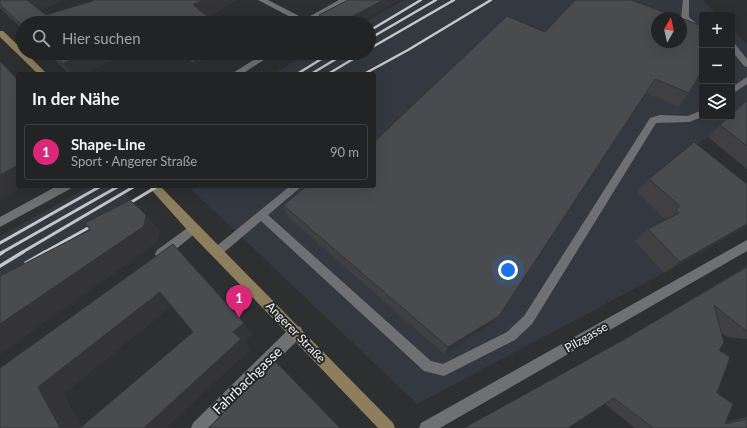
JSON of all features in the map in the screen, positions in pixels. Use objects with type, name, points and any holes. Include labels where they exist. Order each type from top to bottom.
[{"type":"main road","points":[[0,33],[16,48]]},
{"type":"main road","points":[[28,60],[41,72]]},
{"type":"main road","name":"Angerer Straße","points":[[155,188],[193,229],[296,332],[388,428]]},
{"type":"street","points":[[262,0],[293,16]]},
{"type":"street","points":[[315,16],[345,0]]},
{"type":"street","points":[[238,72],[259,60]]},
{"type":"street","points":[[0,222],[62,188]]},
{"type":"street","points":[[148,263],[193,229]]},
{"type":"street","name":"Pilzgasse","points":[[426,428],[747,245]]},
{"type":"street","name":"Fahrbachgasse","points":[[198,428],[296,332]]},
{"type":"lane","points":[[686,0],[685,18],[694,26],[699,28]]},
{"type":"lane","points":[[734,48],[747,64]]},
{"type":"lane","points":[[735,89],[747,80]]},
{"type":"lane","points":[[261,214],[428,367],[444,370],[511,336],[528,320],[653,120],[662,117],[680,121],[693,120],[699,115]]},
{"type":"lane","points":[[217,252],[261,214],[294,188]]},
{"type":"shaded area","points":[[404,0],[703,0],[714,12],[699,12],[699,120],[728,120],[708,137],[680,156],[665,219],[634,241],[664,273],[417,404],[190,188],[376,188],[376,72],[276,72],[297,60],[376,60],[375,16]]},
{"type":"shaded area","points":[[735,32],[747,44],[747,106],[735,114]]},
{"type":"shaded area","points":[[86,188],[121,188],[142,210],[122,219],[0,288],[0,236]]},
{"type":"building","points":[[0,0],[27,0],[46,15],[93,1],[92,0],[202,0],[193,5],[207,16],[16,16],[16,20],[0,5]]},
{"type":"building","points":[[348,0],[383,0],[353,16],[319,15]]},
{"type":"building","points":[[575,0],[631,0],[664,12],[651,12],[651,48],[687,48],[687,20],[699,25],[699,76],[689,93],[655,79],[499,316],[448,347],[283,205],[304,188],[376,188],[376,140],[507,16],[545,32]]},
{"type":"building","points":[[59,60],[71,60],[63,64]]},
{"type":"building","points":[[0,61],[16,78],[16,166],[0,175]]},
{"type":"building","points":[[747,101],[747,146],[720,125],[725,120],[735,120],[735,111]]},
{"type":"building","points":[[694,142],[747,184],[747,224],[680,262],[648,229],[679,213],[676,210],[680,206],[649,179]]},
{"type":"building","points":[[130,200],[146,215],[144,226],[0,324],[0,276],[90,230],[85,223]]},
{"type":"building","points":[[173,244],[244,323],[233,332],[241,339],[144,428],[80,428],[193,332],[160,292],[38,387],[60,428],[0,428],[0,368]]},
{"type":"building","points":[[747,267],[747,331],[714,305],[724,343],[719,350],[730,357],[717,393],[733,404],[725,424],[747,419],[747,428],[653,428],[614,398],[568,428],[464,428],[625,339]]},
{"type":"building","points":[[274,360],[340,428],[209,428],[268,362],[270,365]]},
{"type":"railway","points":[[376,27],[421,0]]},
{"type":"railway","points":[[376,35],[436,0]]},
{"type":"railway","points":[[376,45],[454,0]]},
{"type":"railway","points":[[368,72],[408,50],[491,0]]},
{"type":"railway","points":[[300,72],[320,60]]},
{"type":"railway","points":[[314,72],[334,60]]},
{"type":"railway","points":[[331,72],[351,60]]},
{"type":"railway","points":[[0,243],[97,188]]},
{"type":"railway","points":[[1,253],[115,188]]},
{"type":"railway","points":[[21,253],[132,188]]},
{"type":"railway","points":[[123,207],[155,188]]},
{"type":"railway","points":[[43,253],[97,223]]},
{"type":"railway","points":[[0,266],[23,252]]},
{"type":"railway","points":[[26,263],[45,252]]},
{"type":"place","name":"Shape-Line","points":[[239,318]]}]
